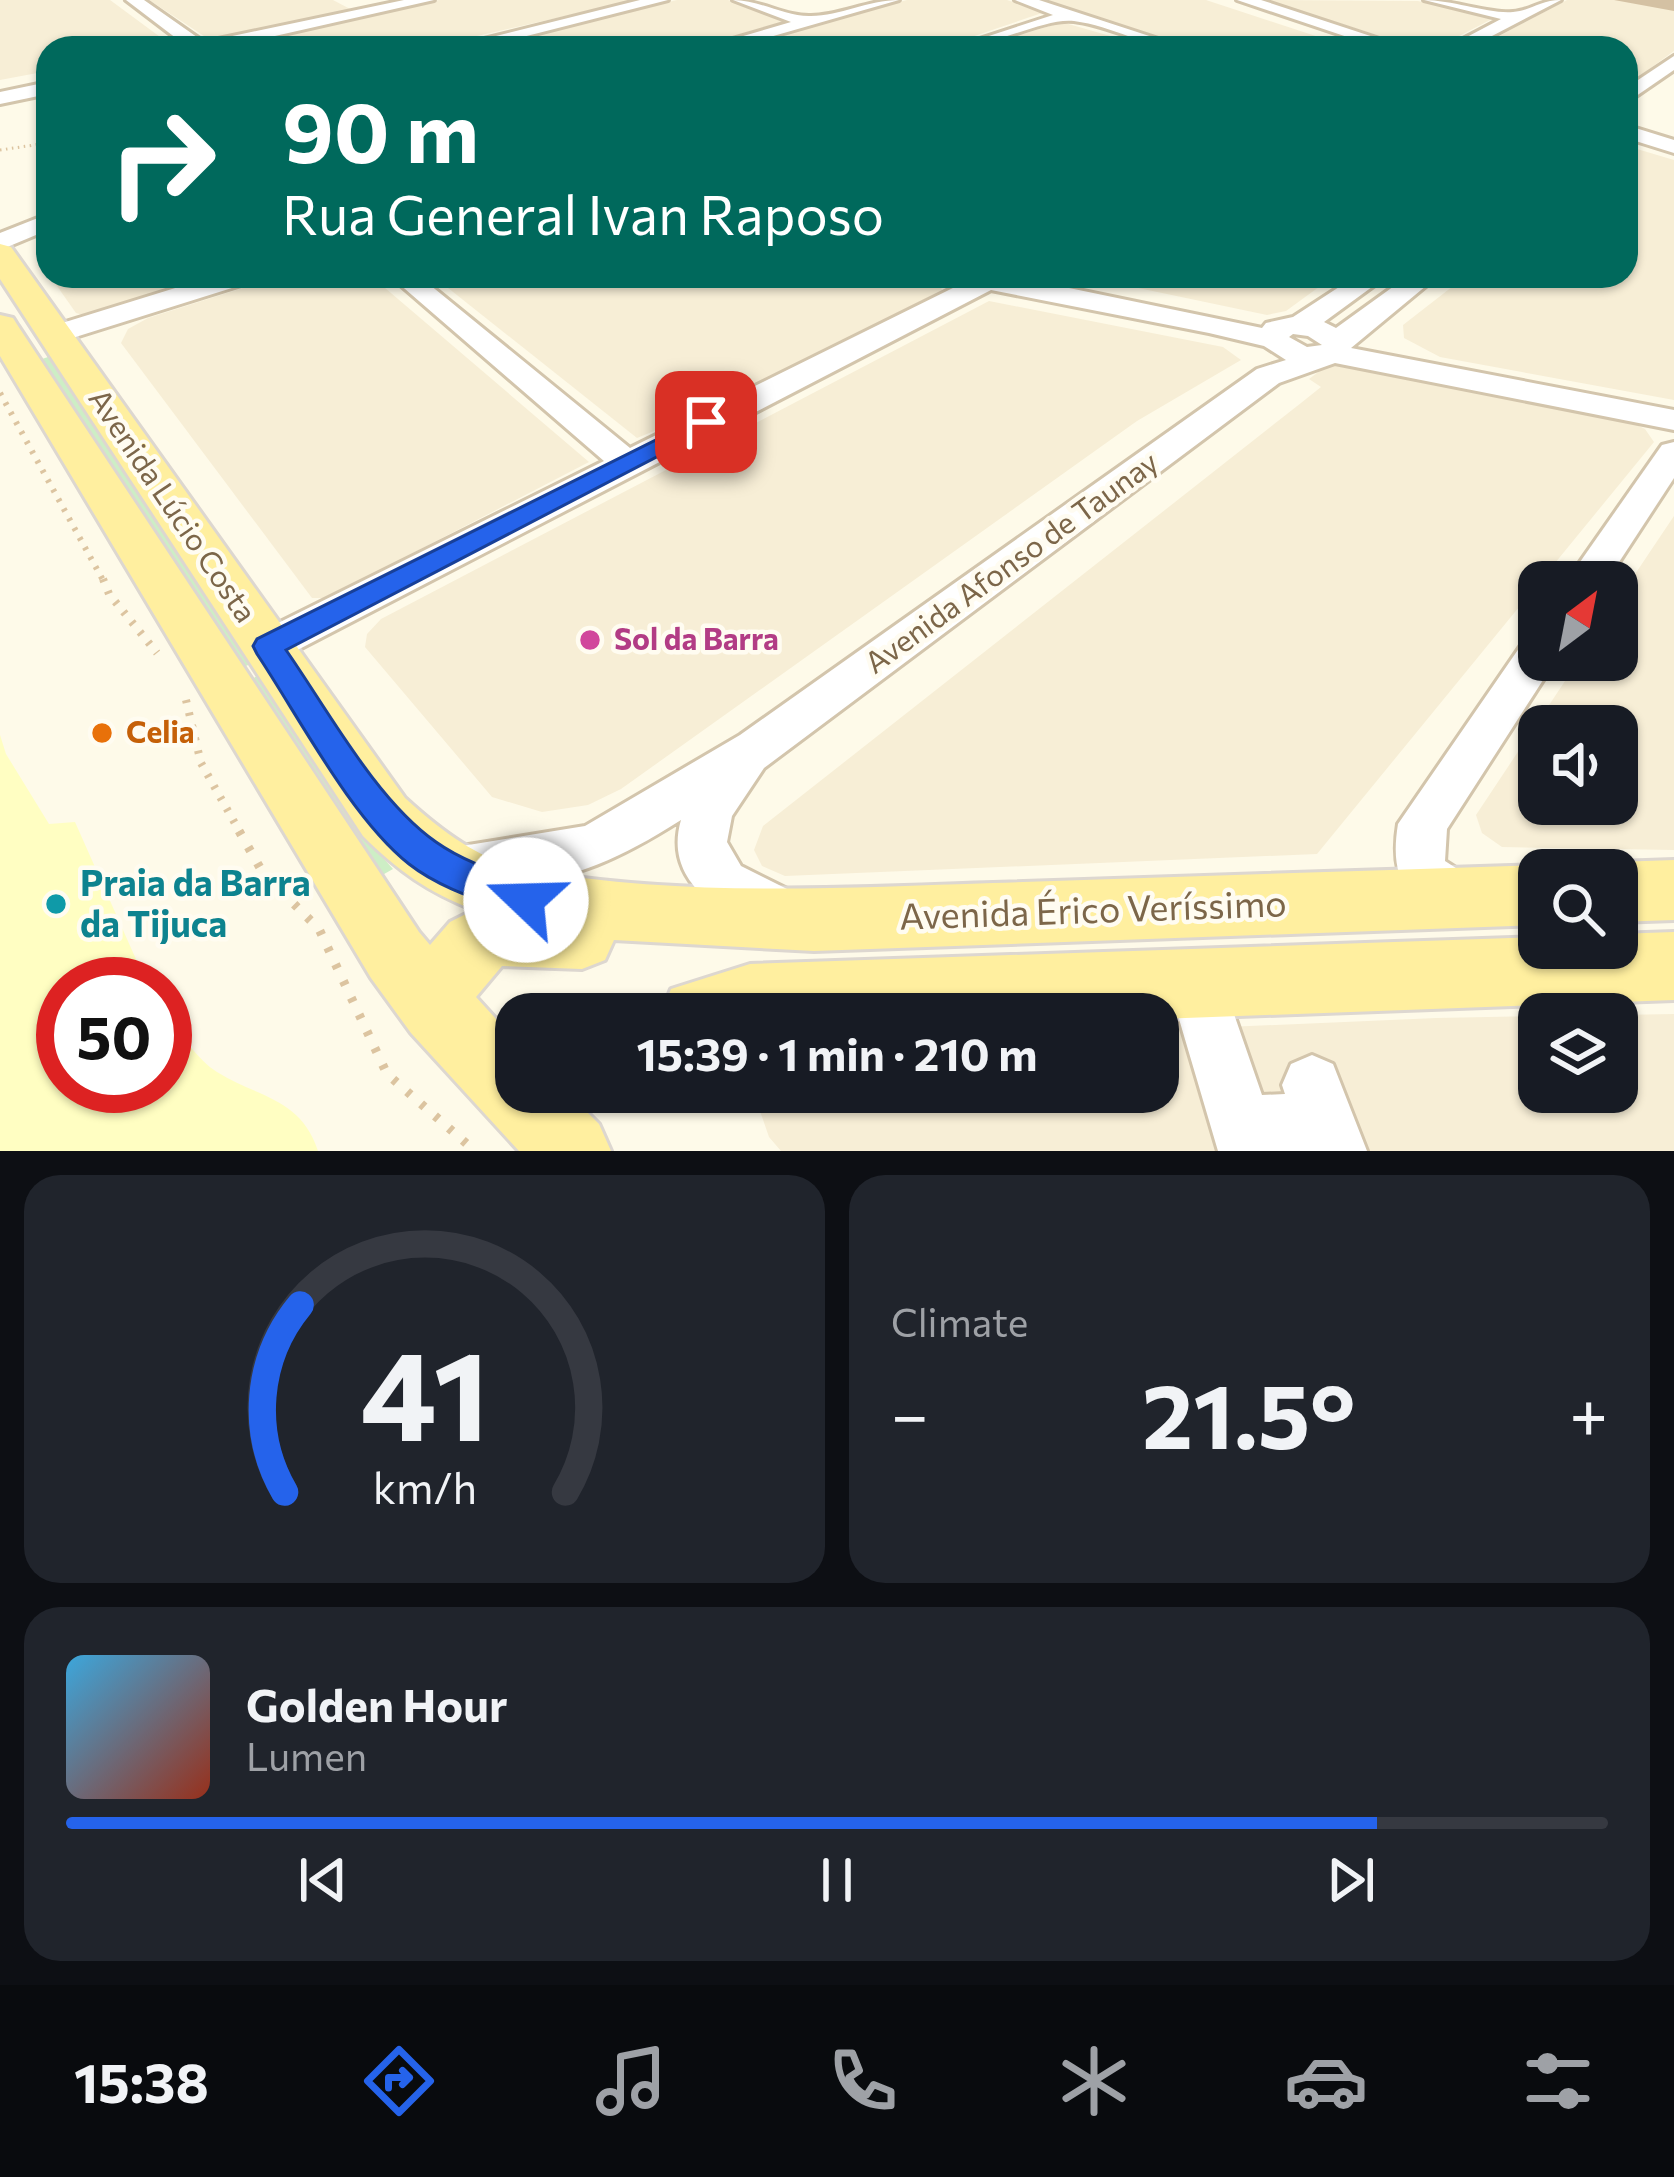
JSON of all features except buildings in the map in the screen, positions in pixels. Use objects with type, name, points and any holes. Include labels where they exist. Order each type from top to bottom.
[{"type":"main road","name":"Avenida Lúcio Costa","points":[[0,254],[384,817],[421,852],[452,872],[526,900],[646,914]]},
{"type":"main road","name":"Avenida Lúcio Costa","points":[[0,326],[382,934],[572,1151]]},
{"type":"main road","points":[[1638,891],[1674,890]]},
{"type":"main road","name":"Avenida Érico Veríssimo","points":[[646,914],[814,920],[1518,896]]},
{"type":"main road","points":[[474,1034],[451,966],[475,942],[500,933],[533,930],[593,938],[646,914]]},
{"type":"main road","points":[[942,993],[1674,966]]},
{"type":"street","points":[[134,0],[184,36]]},
{"type":"street","points":[[347,0],[370,11]]},
{"type":"street","points":[[255,36],[426,0]]},
{"type":"street","points":[[508,36],[660,0]]},
{"type":"street","points":[[741,0],[808,22]]},
{"type":"street","points":[[756,36],[890,0]]},
{"type":"street","points":[[1023,0],[1138,36]]},
{"type":"street","points":[[1221,0],[1330,36]]},
{"type":"street","points":[[1245,0],[1360,36]]},
{"type":"street","points":[[1432,0],[1518,18]]},
{"type":"street","points":[[1480,36],[1553,0]]},
{"type":"street","points":[[1001,36],[1070,15]]},
{"type":"street","points":[[1638,88],[1674,61]]},
{"type":"street","points":[[0,88],[36,81]]},
{"type":"street","points":[[1638,117],[1674,89]]},
{"type":"street","points":[[0,98],[36,90]]},
{"type":"street","points":[[1638,130],[1674,142]]},
{"type":"street","points":[[0,214],[36,208]]},
{"type":"street","points":[[0,242],[36,226]]},
{"type":"street","points":[[56,334],[204,288]]},
{"type":"street","points":[[417,288],[626,462]]},
{"type":"street","points":[[267,646],[966,288]]},
{"type":"street","points":[[1035,288],[1280,344],[1323,331],[1332,350]]},
{"type":"street","name":"Avenida Afonso de Taunay","points":[[452,872],[539,861],[601,843],[756,749],[1357,288]]},
{"type":"street","name":"Avenida Afonso de Taunay","points":[[1280,344],[1332,350],[1410,288]]},
{"type":"street","points":[[1332,350],[1674,408]]},
{"type":"street","points":[[1332,350],[1674,419]]},
{"type":"street","points":[[1600,561],[1674,452]]},
{"type":"street","points":[[1458,898],[1427,878],[1418,860],[1423,824],[1519,681]]},
{"type":"street","name":"Avenida Afonso de Taunay","points":[[756,749],[710,808],[701,836],[704,859],[724,887],[740,899],[814,920]]},
{"type":"street","points":[[1197,985],[1245,1139],[1324,1119]]},
{"type":"path","points":[[0,150],[36,145]]},
{"type":"path","points":[[0,393],[93,555],[109,594],[162,658]]},
{"type":"path","points":[[178,686],[186,700],[201,764],[263,873],[319,929],[387,1074],[476,1151]]},
{"type":"shaded area","points":[[0,0],[110,0],[159,36],[36,36],[36,73],[0,80]]},
{"type":"shaded area","points":[[149,0],[333,0],[352,10],[224,36],[204,36]]},
{"type":"shaded area","points":[[439,0],[636,0],[477,36],[278,36]]},
{"type":"shaded area","points":[[677,0],[728,0],[789,20],[733,36],[526,36]]},
{"type":"shaded area","points":[[907,0],[1007,0],[1045,12],[974,36],[773,36]]},
{"type":"shaded area","points":[[1035,0],[1206,0],[1316,36],[1148,36]]},
{"type":"shaded area","points":[[1265,0],[1418,1],[1492,19],[1459,36],[1380,36]]},
{"type":"shaded area","points":[[1567,0],[1674,0],[1674,51],[1638,77],[1638,36],[1499,36]]},
{"type":"shaded area","points":[[1065,23],[1110,36],[1016,36]]},
{"type":"shaded area","points":[[1638,149],[1674,160],[1674,400],[1440,357],[1404,338],[1403,325],[1451,288],[1638,288]]},
{"type":"shaded area","points":[[58,288],[171,288],[83,315],[76,313]]},
{"type":"shaded area","points":[[242,288],[385,288],[589,462],[326,598],[312,598],[121,343],[128,329],[148,318]]},
{"type":"shaded area","points":[[448,288],[941,288],[723,403],[637,438]]},
{"type":"shaded area","points":[[1138,288],[1318,288],[1286,311],[1267,315]]},
{"type":"shaded area","points":[[989,301],[1223,347],[1241,360],[1137,421],[621,789],[588,805],[542,812],[492,797],[365,647],[367,634],[381,619]]},
{"type":"shaded area","points":[[51,356],[253,663],[241,668],[39,360]]},
{"type":"shaded area","points":[[1334,360],[1620,416],[1645,429],[1654,442],[1557,561],[1518,561],[1518,608],[1317,854],[785,876],[762,866],[754,850],[763,826],[1321,387],[1309,379]]},
{"type":"shaded area","points":[[1674,516],[1674,850],[1502,847],[1482,833],[1476,815],[1518,752],[1518,825],[1638,825],[1638,705],[1549,705],[1565,681],[1638,681],[1638,570]]},
{"type":"shaded area","points":[[261,674],[393,869],[377,878],[250,680]]},
{"type":"shaded area","points":[[1674,1014],[1674,1151],[781,1151],[769,1137],[761,1113],[1179,1113],[1179,1029],[1518,1016],[1518,1113],[1638,1113],[1638,1015]]},
{"type":"sand","name":"Praia da Barra da Tijuca","points":[[0,735],[6,754],[49,824],[75,822],[135,957],[36,957],[36,1113],[192,1113],[192,1049],[210,1067],[290,1110],[311,1133],[318,1151],[0,1151]]},
{"type":"place","name":"Sol da Barra","points":[[590,640]]},
{"type":"place","name":"Celia","points":[[102,733]]},
{"type":"place","name":"Praia da Barra da Tijuca","points":[[56,904]]},
{"type":"route","points":[[526,900],[452,872],[421,852],[384,817],[267,646],[706,422]]}]
